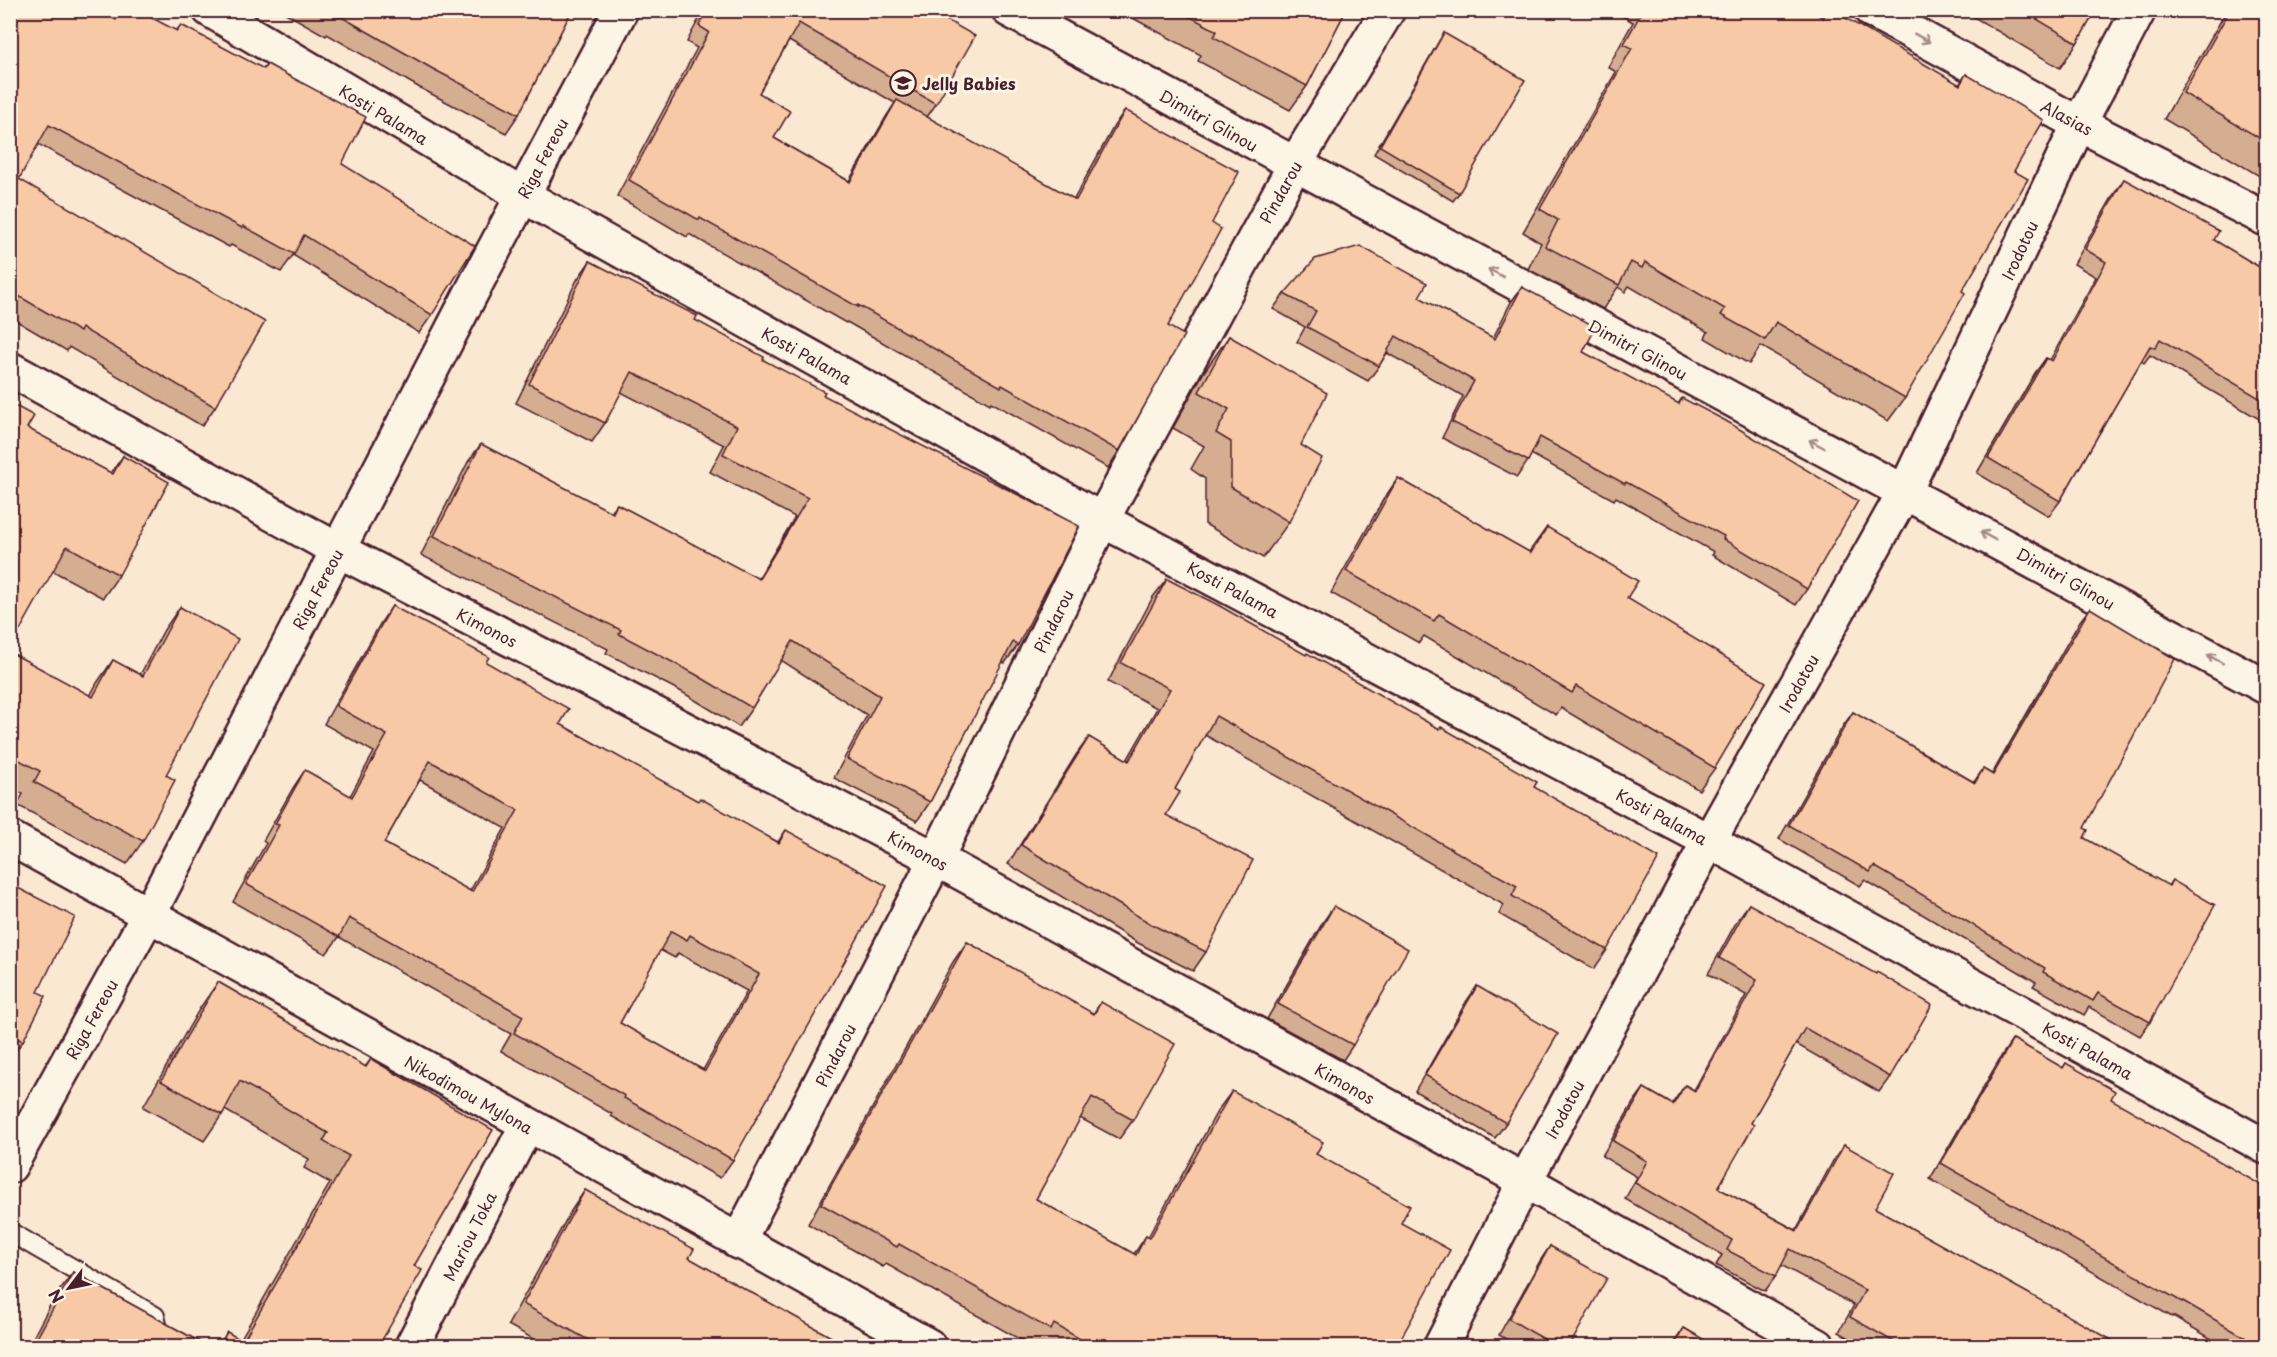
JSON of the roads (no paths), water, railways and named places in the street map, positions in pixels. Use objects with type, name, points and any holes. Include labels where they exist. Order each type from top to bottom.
[{"type":"street","name":"Kosti Palama","points":[[210,10],[522,195],[1102,520],[1710,842],[2266,1147]]},
{"type":"street","name":"Riga Fereou","points":[[10,1166],[148,916],[522,195],[621,10]]},
{"type":"street","name":"Dimitri Glinou","points":[[1009,10],[1294,166],[1905,491],[2266,687]]},
{"type":"street","name":"Pindarou","points":[[738,1242],[936,859],[1102,520],[1294,166],[1388,10]]},
{"type":"street","name":"Alasias","points":[[1871,10],[2079,124],[2266,219]]},
{"type":"street","name":"Irodotou","points":[[1441,1347],[1525,1181],[1905,491],[2079,124],[2139,10]]},
{"type":"street","name":"Kimonos","points":[[10,369],[338,550],[936,859],[1525,1181],[1818,1347]]},
{"type":"street","name":"Nikodimou Mylona","points":[[10,838],[929,1347]]},
{"type":"street","name":"Mariou Toka","points":[[412,1347],[526,1125]]},
{"type":"lane","points":[[10,1232],[155,1316],[162,1347]]},
{"type":"place","name":"Jelly Babies","points":[[903,83]]}]
